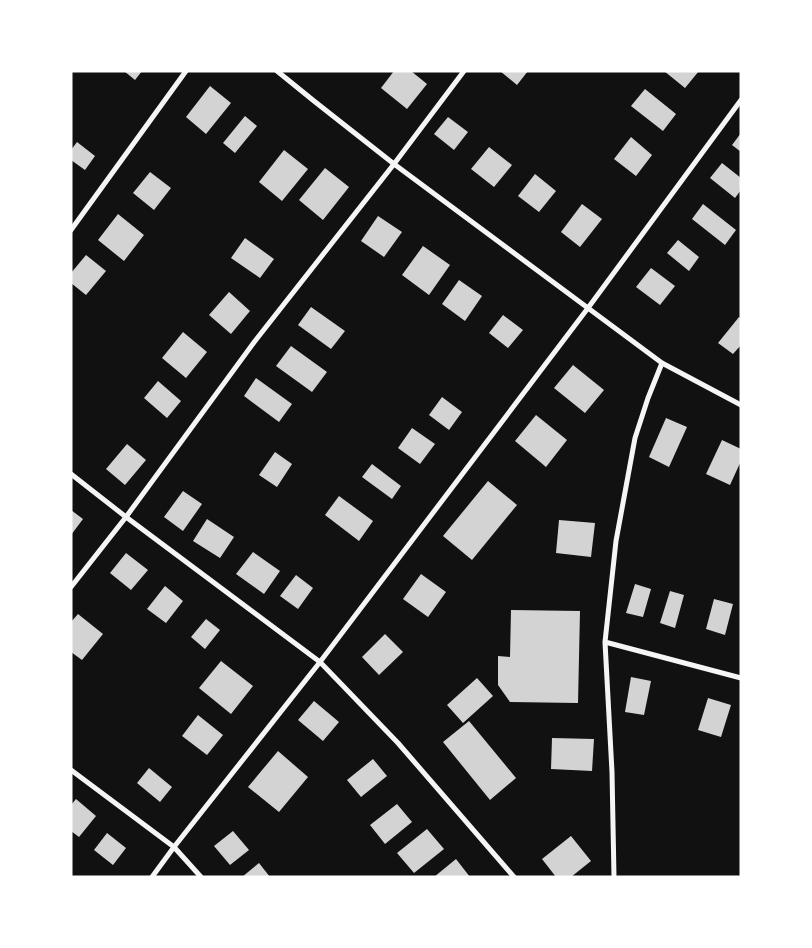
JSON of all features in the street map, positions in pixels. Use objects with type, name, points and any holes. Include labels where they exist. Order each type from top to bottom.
[{"type":"street","points":[[71,230],[186,71]]},
{"type":"street","points":[[277,71],[394,164],[662,363],[741,405]]},
{"type":"street","points":[[71,587],[126,517],[255,341],[394,164],[464,71]]},
{"type":"street","points":[[152,877],[320,662],[588,308],[741,100]]},
{"type":"street","points":[[614,877],[612,772],[605,642],[616,541],[635,438],[662,363]]},
{"type":"street","points":[[71,474],[320,662],[398,743],[514,877]]},
{"type":"street","points":[[605,642],[741,678]]},
{"type":"street","points":[[71,770],[174,847],[202,877]]},
{"type":"building","points":[[124,71],[142,71],[135,80]]},
{"type":"building","points":[[394,71],[411,71],[427,84],[407,109],[381,88]]},
{"type":"building","points":[[500,71],[528,71],[517,85]]},
{"type":"building","points":[[664,71],[699,71],[685,88]]},
{"type":"building","points":[[210,86],[231,103],[206,134],[186,117]]},
{"type":"building","points":[[645,89],[676,114],[663,131],[631,106]]},
{"type":"building","points":[[245,116],[257,126],[235,153],[223,143]]},
{"type":"building","points":[[448,117],[468,132],[454,150],[434,134]]},
{"type":"building","points":[[741,133],[741,152],[732,145]]},
{"type":"building","points":[[631,137],[652,155],[636,176],[614,159]]},
{"type":"building","points":[[77,142],[95,156],[85,170],[71,160],[71,150]]},
{"type":"building","points":[[489,147],[512,165],[494,187],[471,169]]},
{"type":"building","points":[[284,150],[308,169],[282,201],[259,182]]},
{"type":"building","points":[[722,163],[741,178],[741,190],[735,198],[710,178]]},
{"type":"building","points":[[325,168],[349,187],[323,220],[299,200]]},
{"type":"building","points":[[150,172],[171,188],[154,210],[133,193]]},
{"type":"building","points":[[535,174],[556,191],[539,212],[518,196]]},
{"type":"building","points":[[582,204],[602,219],[580,247],[561,232]]},
{"type":"building","points":[[703,204],[736,230],[725,245],[692,219]]},
{"type":"building","points":[[118,214],[144,235],[124,261],[98,240]]},
{"type":"building","points":[[378,216],[402,232],[384,257],[361,241]]},
{"type":"building","points":[[245,238],[274,259],[260,278],[231,258]]},
{"type":"building","points":[[678,240],[699,257],[689,271],[667,253]]},
{"type":"building","points":[[423,246],[450,265],[429,295],[402,275]]},
{"type":"building","points":[[86,255],[106,271],[86,295],[71,283],[71,273]]},
{"type":"building","points":[[651,268],[675,286],[660,305],[636,287]]},
{"type":"building","points":[[459,280],[482,296],[465,321],[442,304]]},
{"type":"building","points":[[229,292],[250,311],[231,334],[209,315]]},
{"type":"building","points":[[311,307],[345,331],[331,349],[298,325]]},
{"type":"building","points":[[503,315],[523,330],[508,348],[489,333]]},
{"type":"building","points":[[739,317],[741,319],[741,345],[733,354],[718,343]]},
{"type":"building","points":[[183,332],[207,352],[186,378],[162,358]]},
{"type":"building","points":[[291,346],[327,372],[312,392],[276,366]]},
{"type":"building","points":[[573,365],[604,390],[585,413],[554,388]]},
{"type":"building","points":[[256,378],[292,404],[279,422],[244,396]]},
{"type":"building","points":[[158,381],[181,401],[167,418],[144,398]]},
{"type":"building","points":[[442,397],[462,412],[449,430],[429,415]]},
{"type":"building","points":[[536,415],[567,440],[546,467],[515,441]]},
{"type":"building","points":[[666,418],[687,427],[669,467],[649,457]]},
{"type":"building","points":[[412,428],[435,444],[420,464],[398,448]]},
{"type":"building","points":[[722,440],[741,449],[741,461],[730,485],[706,474]]},
{"type":"building","points":[[127,444],[146,460],[125,485],[106,469]]},
{"type":"building","points":[[275,452],[292,464],[277,487],[259,475]]},
{"type":"building","points":[[372,464],[401,486],[392,499],[362,477]]},
{"type":"building","points":[[488,481],[517,505],[472,560],[443,536]]},
{"type":"building","points":[[183,491],[202,504],[183,531],[164,517]]},
{"type":"building","points":[[339,496],[373,521],[359,541],[325,515]]},
{"type":"building","points":[[71,510],[83,519],[71,535]]},
{"type":"building","points":[[207,519],[234,537],[220,558],[193,541]]},
{"type":"building","points":[[559,520],[595,523],[591,557],[556,553]]},
{"type":"building","points":[[253,552],[280,571],[264,594],[236,574]]},
{"type":"building","points":[[126,553],[148,570],[131,590],[110,573]]},
{"type":"building","points":[[421,574],[446,592],[428,617],[403,599]]},
{"type":"building","points":[[296,575],[313,588],[298,609],[280,596]]},
{"type":"building","points":[[635,584],[651,589],[643,617],[626,613]]},
{"type":"building","points":[[165,586],[183,601],[166,623],[147,609]]},
{"type":"building","points":[[670,591],[684,595],[675,628],[660,623]]},
{"type":"building","points":[[714,599],[733,604],[725,635],[706,629]]},
{"type":"building","points":[[511,610],[580,611],[578,703],[510,702],[498,685],[498,656],[510,657]]},
{"type":"building","points":[[78,614],[103,634],[82,660],[71,652],[71,622]]},
{"type":"building","points":[[206,619],[220,630],[205,649],[191,637]]},
{"type":"building","points":[[385,634],[403,652],[379,675],[362,657]]},
{"type":"building","points":[[221,661],[253,686],[231,714],[199,688]]},
{"type":"building","points":[[631,677],[651,681],[644,715],[625,712]]},
{"type":"building","points":[[477,678],[493,696],[463,723],[447,705]]},
{"type":"building","points":[[708,698],[731,705],[721,737],[698,730]]},
{"type":"building","points":[[314,701],[339,722],[323,741],[298,720]]},
{"type":"building","points":[[198,715],[223,735],[207,755],[182,736]]},
{"type":"building","points":[[469,721],[516,778],[490,800],[443,742]]},
{"type":"building","points":[[552,738],[594,739],[592,771],[551,769]]},
{"type":"building","points":[[278,751],[308,777],[279,812],[248,787]]},
{"type":"building","points":[[373,759],[387,776],[361,797],[347,780]]},
{"type":"building","points":[[149,768],[172,787],[160,802],[137,783]]},
{"type":"building","points":[[76,799],[96,816],[79,837],[71,831],[71,805]]},
{"type":"building","points":[[397,804],[412,822],[385,844],[370,825]]},
{"type":"building","points":[[427,829],[444,849],[414,873],[397,853]]},
{"type":"building","points":[[233,831],[249,850],[230,865],[214,846]]},
{"type":"building","points":[[107,833],[126,848],[113,865],[94,850]]},
{"type":"building","points":[[571,836],[591,861],[571,877],[556,877],[542,859]]},
{"type":"building","points":[[456,859],[470,877],[434,877]]},
{"type":"building","points":[[259,863],[270,877],[242,877]]}]
